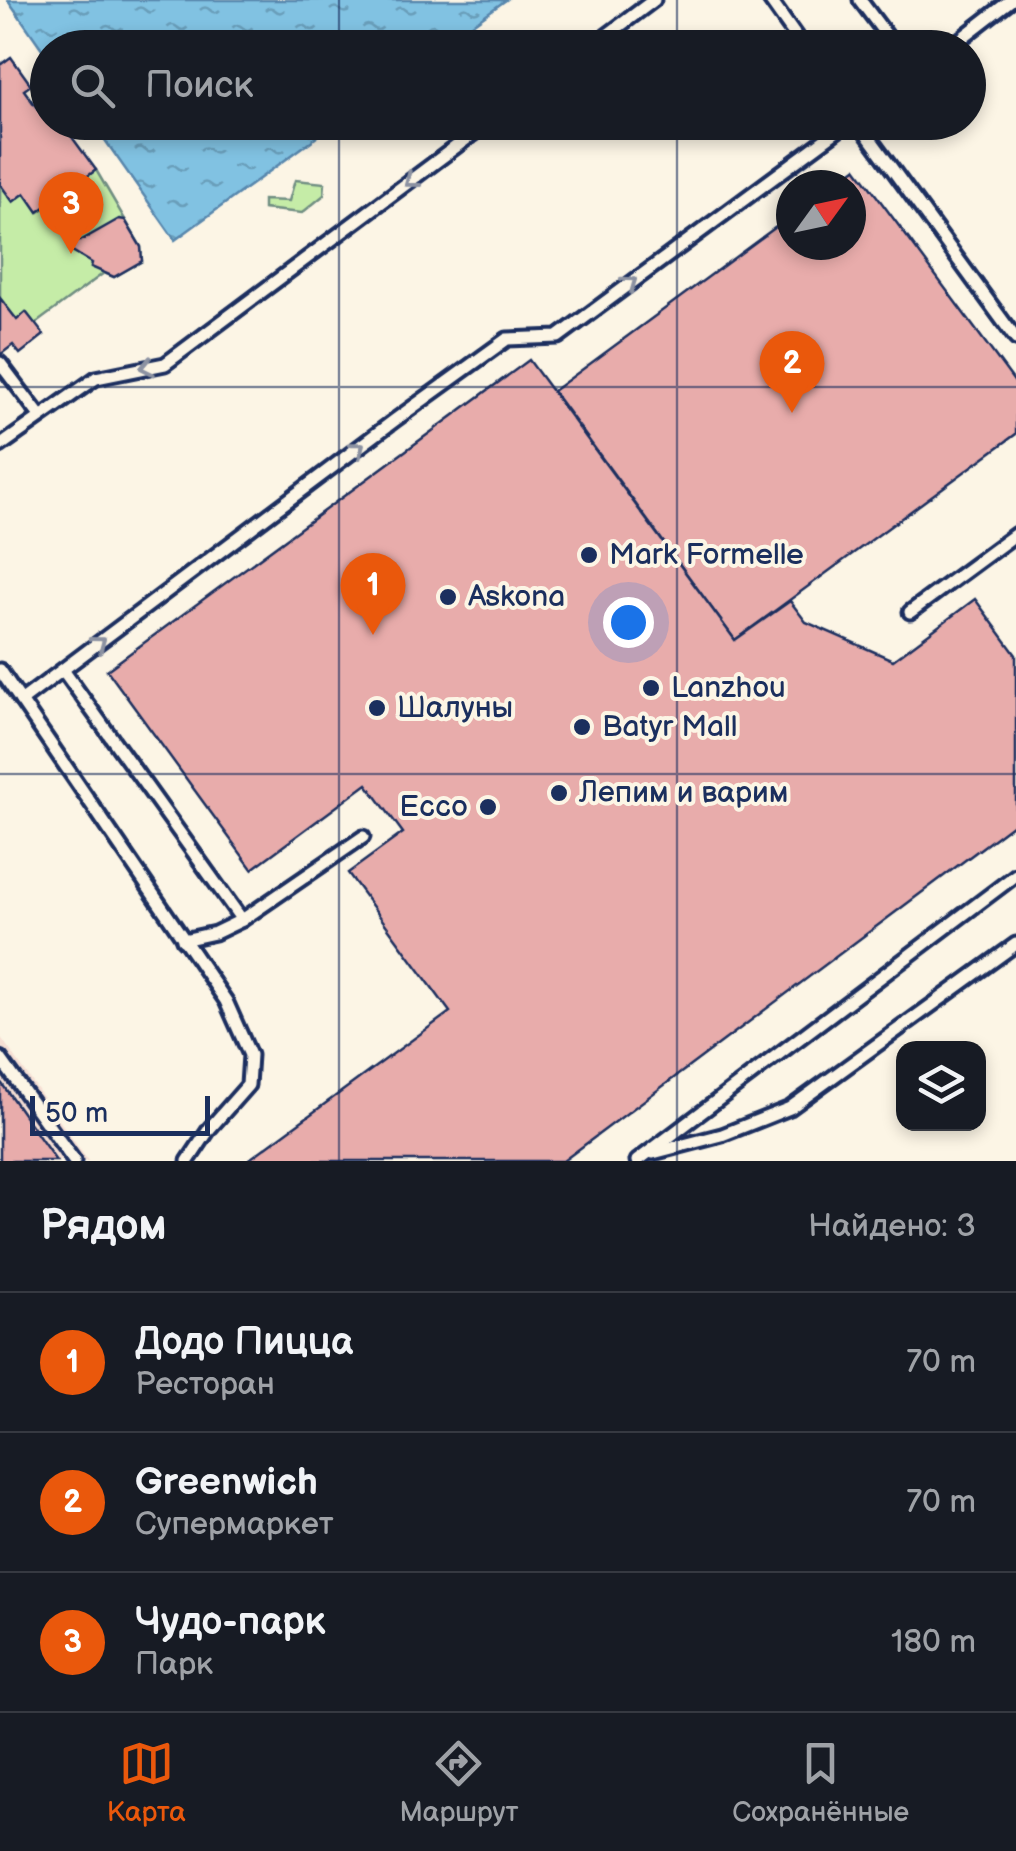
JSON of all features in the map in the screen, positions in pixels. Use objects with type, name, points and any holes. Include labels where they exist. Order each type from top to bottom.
[{"type":"lane","points":[[614,30],[654,0]]},
{"type":"lane","points":[[770,0],[791,30]]},
{"type":"lane","points":[[860,0],[882,30]]},
{"type":"lane","points":[[972,30],[1011,0]]},
{"type":"lane","points":[[0,446],[96,378],[165,364],[465,140]]},
{"type":"lane","points":[[20,702],[395,420],[508,340],[558,337],[825,140]]},
{"type":"lane","points":[[871,140],[1016,340]]},
{"type":"lane","points":[[0,362],[40,416]]},
{"type":"lane","points":[[910,612],[1016,534]]},
{"type":"lane","points":[[0,670],[226,1001],[250,1055],[248,1084],[188,1161]]},
{"type":"lane","points":[[63,670],[242,920]]},
{"type":"lane","points":[[184,940],[215,933],[242,920],[363,837]]},
{"type":"lane","points":[[640,1158],[1016,875]]},
{"type":"lane","points":[[640,1158],[722,1135],[790,1108],[1016,944]]},
{"type":"lane","points":[[0,1058],[74,1161]]},
{"type":"shaded area","points":[[0,1036],[88,1161],[0,1161]]},
{"type":"green space","points":[[96,170],[141,247],[142,261],[114,277],[104,273],[35,324],[26,312],[17,320],[0,298],[0,184],[14,201],[25,193],[39,212]]},
{"type":"green space","points":[[295,180],[325,183],[324,195],[302,213],[263,209],[263,200],[289,201]]},
{"type":"water","points":[[8,0],[506,0],[464,30],[30,32]]},
{"type":"water","points":[[105,140],[313,140],[175,240]]},
{"type":"building","points":[[11,57],[30,84],[24,90],[30,98],[30,140],[74,140],[96,170],[38,212],[25,193],[13,202],[0,184],[0,65]]},
{"type":"building","points":[[866,182],[1016,384],[1016,434],[735,640],[553,391],[776,227],[776,260],[866,260]]},
{"type":"building","points":[[119,219],[125,220],[141,247],[142,261],[114,277],[91,267],[92,263],[69,249],[75,238],[80,241]]},
{"type":"building","points":[[0,298],[17,320],[26,312],[44,335],[20,354],[13,345],[0,355]]},
{"type":"building","name":"Batyr Mall","points":[[529,360],[735,640],[790,601],[806,622],[893,660],[975,599],[1016,655],[1016,822],[563,1161],[247,1161],[450,1012],[348,873],[403,833],[367,784],[252,869],[107,670]]},
{"type":"building","points":[[0,1081],[56,1161],[0,1161]]},
{"type":"place","name":"Чудо-парк","points":[[71,254]]},
{"type":"place","name":"Greenwich","points":[[792,413]]},
{"type":"place","name":"Mark Formelle","points":[[589,555]]},
{"type":"place","name":"Askona","points":[[448,597]]},
{"type":"place","name":"Додо Пицца","points":[[373,635]]},
{"type":"place","name":"Lanzhou","points":[[651,688]]},
{"type":"place","name":"Шалуны","points":[[377,708]]},
{"type":"place","name":"Batyr Mall","points":[[582,727]]},
{"type":"place","name":"Лепим и варим","points":[[559,793]]},
{"type":"place","name":"Ecco","points":[[488,807]]}]
